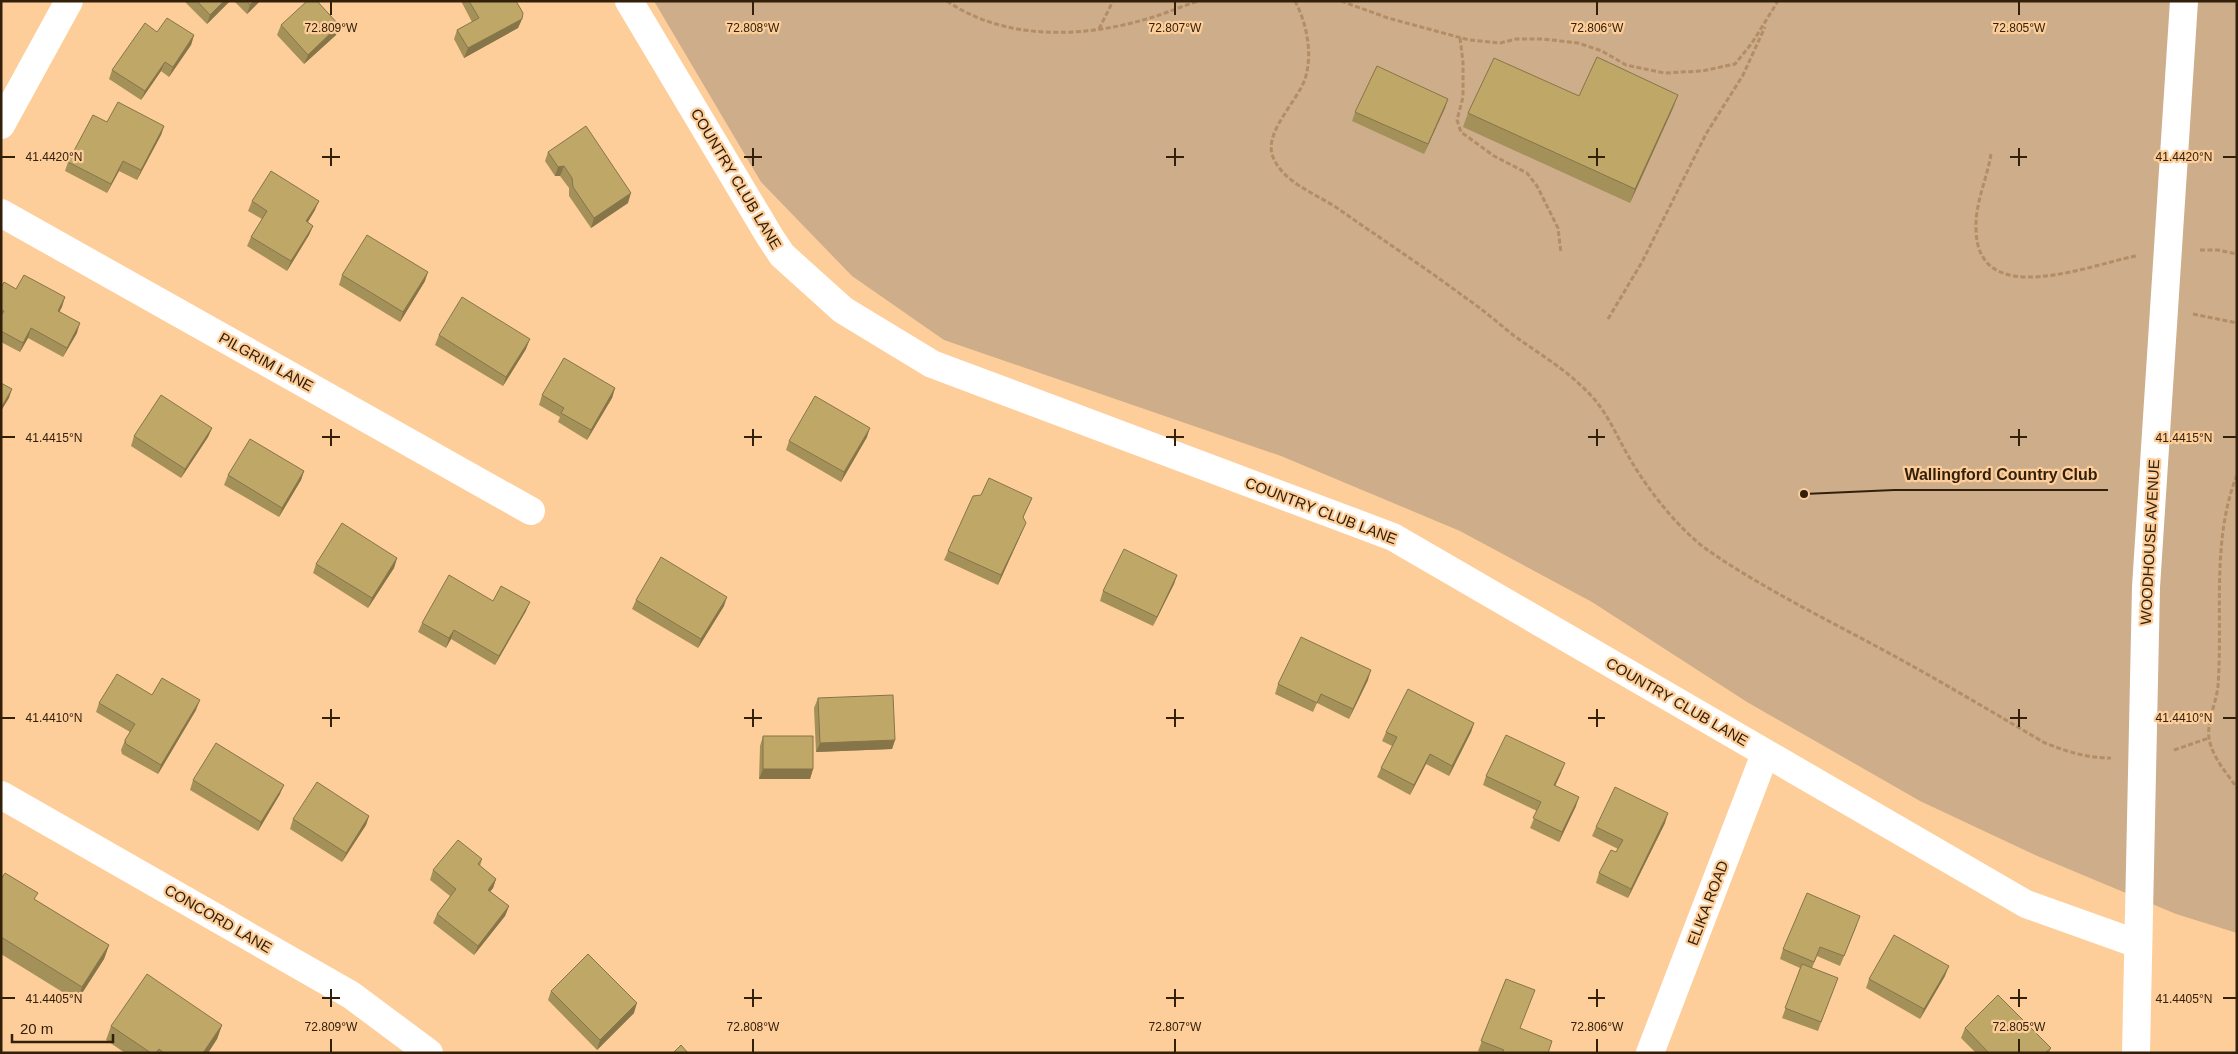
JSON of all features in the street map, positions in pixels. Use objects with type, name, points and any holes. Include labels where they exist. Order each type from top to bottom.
[{"type":"street","points":[[1,125],[69,1]]},
{"type":"street","name":"COUNTRY CLUB LANE","points":[[629,1],[782,255],[843,310],[932,364],[1393,537],[2026,904],[2138,944]]},
{"type":"street","name":"WOODHOUSE AVENUE","points":[[2136,1053],[2146,587],[2184,1]]},
{"type":"street","name":"PILGRIM LANE","points":[[1,213],[531,512]]},
{"type":"street","name":"ELIKA ROAD","points":[[1650,1053],[1766,754]]},
{"type":"street","name":"CONCORD LANE","points":[[1,795],[351,995],[430,1053]]},
{"type":"path","points":[[947,1],[975,17],[1009,28],[1035,32],[1089,32],[1143,20],[1198,1]]},
{"type":"path","points":[[1099,29],[1113,1]]},
{"type":"path","points":[[1294,1],[1308,38],[1308,60],[1305,79],[1275,130],[1270,143],[1272,156],[1280,168],[1292,180],[1336,208],[1463,296],[1571,378],[1593,398],[1610,421],[1630,459],[1668,512],[1706,550],[1774,591],[1910,664],[2045,743],[2068,752],[2090,758],[2143,756],[2180,749],[2209,738]]},
{"type":"path","points":[[1341,1],[1388,18],[1469,40],[1500,43],[1516,39],[1543,39],[1578,43],[1602,51],[1626,65],[1664,73],[1702,71],[1735,64],[1771,15]]},
{"type":"path","points":[[1608,319],[1642,262],[1706,134],[1743,75],[1778,1]]},
{"type":"path","points":[[1460,38],[1463,62],[1463,96],[1457,120],[1461,132],[1494,156],[1527,173],[1537,186],[1558,228],[1561,253]]},
{"type":"path","points":[[1991,154],[1976,216],[1976,230],[1978,248],[1987,264],[2001,273],[2022,278],[2049,276],[2112,260],[2168,250],[2218,250],[2237,254]]},
{"type":"path","points":[[2164,310],[2237,323]]},
{"type":"path","points":[[2237,474],[2228,496],[2219,580],[2218,687],[2209,722],[2209,738],[2213,754],[2237,788]]},
{"type":"shaded area","points":[[654,1],[2237,1],[2237,933],[2176,914],[2035,855],[1920,801],[1747,702],[1592,602],[1460,531],[1281,456],[944,340],[852,276],[761,182]]},
{"type":"building","points":[[197,1],[224,1],[210,15]]},
{"type":"building","points":[[307,1],[317,1],[339,25],[308,55],[281,25]]},
{"type":"building","points":[[469,1],[516,1],[523,13],[522,19],[468,48],[457,30],[479,18]]},
{"type":"building","points":[[167,18],[194,35],[173,67],[165,62],[145,91],[112,70],[145,23],[157,32]]},
{"type":"building","points":[[1597,57],[1678,95],[1635,189],[1468,113],[1494,58],[1579,96]]},
{"type":"building","points":[[1377,66],[1448,99],[1428,144],[1355,112]]},
{"type":"building","points":[[118,102],[164,126],[141,170],[123,161],[111,184],[68,162],[93,115],[107,122]]},
{"type":"building","points":[[586,126],[631,193],[594,218],[573,187],[572,178],[564,166],[558,167],[548,152]]},
{"type":"building","points":[[271,171],[319,201],[306,221],[313,226],[291,261],[251,237],[267,211],[252,201]]},
{"type":"building","points":[[367,235],[428,272],[403,312],[342,275]]},
{"type":"building","points":[[24,275],[65,297],[58,311],[80,323],[67,348],[31,328],[23,343],[1,331],[1,316],[4,311],[1,310],[1,288],[4,282],[16,289]]},
{"type":"building","points":[[462,297],[530,339],[506,377],[439,335]]},
{"type":"building","points":[[564,358],[615,388],[591,430],[561,413],[564,408],[542,395]]},
{"type":"building","points":[[1,383],[12,389],[1,408]]},
{"type":"building","points":[[161,395],[212,428],[185,469],[134,436]]},
{"type":"building","points":[[815,396],[870,428],[844,472],[789,441]]},
{"type":"building","points":[[250,439],[304,471],[282,508],[228,475]]},
{"type":"building","points":[[989,478],[1032,498],[1023,517],[1026,523],[1001,575],[948,551],[973,496],[981,495]]},
{"type":"building","points":[[342,523],[397,558],[372,598],[316,564]]},
{"type":"building","points":[[1124,549],[1177,575],[1157,617],[1103,591]]},
{"type":"building","points":[[661,557],[727,597],[701,639],[636,600]]},
{"type":"building","points":[[449,575],[493,601],[501,586],[530,602],[499,656],[454,630],[449,638],[422,623]]},
{"type":"building","points":[[1301,637],[1371,670],[1353,709],[1321,694],[1317,703],[1278,684]]},
{"type":"building","points":[[117,674],[152,695],[162,678],[200,700],[161,765],[126,744],[125,740],[135,724],[99,703]]},
{"type":"building","points":[[1408,689],[1474,723],[1452,766],[1430,754],[1414,785],[1381,768],[1397,737],[1386,732]]},
{"type":"building","points":[[893,695],[895,740],[820,743],[818,698]]},
{"type":"building","points":[[1506,735],[1565,763],[1554,785],[1579,797],[1562,832],[1533,818],[1541,802],[1486,776]]},
{"type":"building","points":[[763,736],[813,736],[813,769],[763,769]]},
{"type":"building","points":[[216,743],[284,785],[261,822],[193,780]]},
{"type":"building","points":[[317,782],[369,816],[346,853],[293,819]]},
{"type":"building","points":[[1615,787],[1668,813],[1631,889],[1599,873],[1611,850],[1616,852],[1623,840],[1596,827]]},
{"type":"building","points":[[458,840],[482,859],[478,864],[496,879],[488,890],[509,906],[478,946],[437,914],[456,889],[433,870]]},
{"type":"building","points":[[5,873],[38,893],[34,899],[109,945],[82,987],[1,937],[1,879]]},
{"type":"building","points":[[1807,893],[1860,916],[1844,956],[1820,947],[1814,962],[1783,949]]},
{"type":"building","points":[[1894,935],[1949,966],[1924,1009],[1869,979]]},
{"type":"building","points":[[588,954],[637,1003],[600,1040],[551,991]]},
{"type":"building","points":[[1802,964],[1838,978],[1821,1022],[1785,1008]]},
{"type":"building","points":[[147,974],[222,1025],[203,1053],[164,1053],[159,1049],[156,1053],[151,1053],[111,1026]]},
{"type":"building","points":[[1506,979],[1535,990],[1520,1028],[1552,1041],[1548,1053],[1502,1053],[1504,1050],[1481,1041]]},
{"type":"building","points":[[1998,995],[2051,1048],[2045,1053],[1989,1053],[1965,1028]]},
{"type":"building","points":[[681,1045],[688,1053],[673,1053]]},
{"type":"place","name":"Wallingford Country Club","points":[[1804,494]]}]
